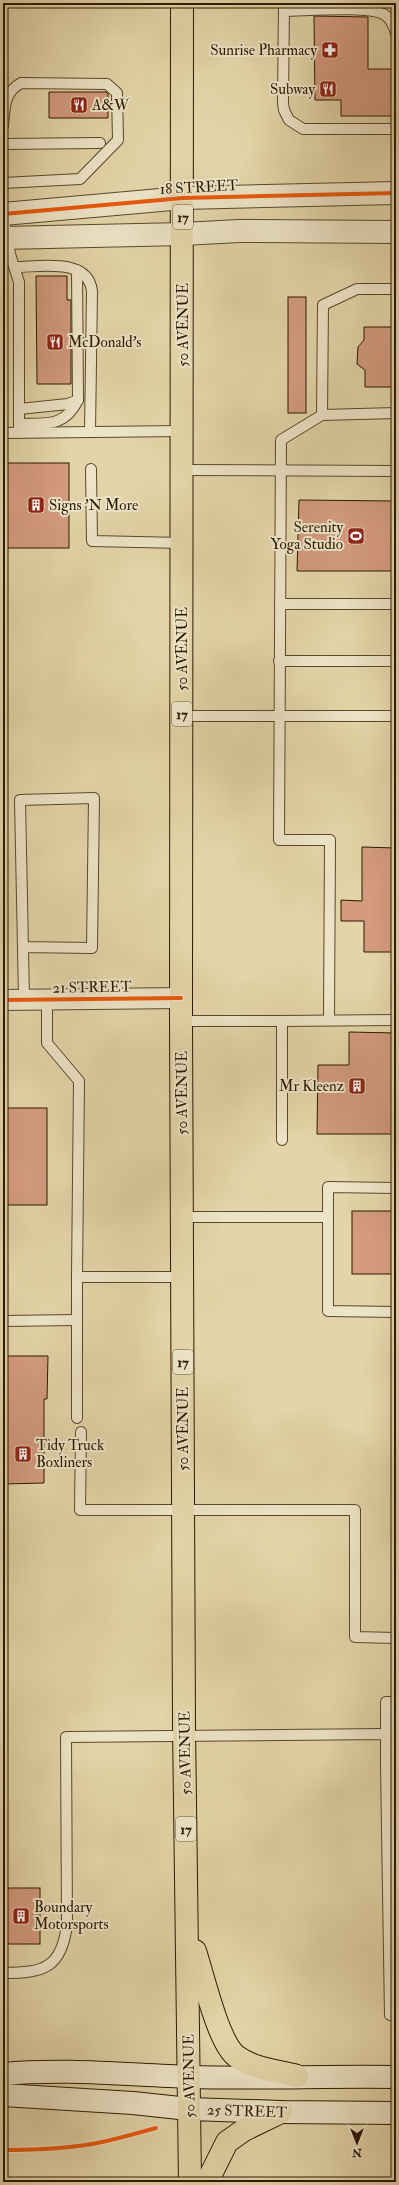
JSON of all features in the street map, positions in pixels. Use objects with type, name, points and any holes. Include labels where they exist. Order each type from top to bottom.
[{"type":"main road","name":"50 AVENUE","points":[[182,3],[183,543],[181,1021],[184,1736],[188,1930],[190,2182]]},
{"type":"main road","name":"18 STREET","points":[[3,215],[183,198],[396,193]]},
{"type":"main road","points":[[5,238],[183,234],[239,231],[396,232]]},
{"type":"main road","points":[[188,1930],[224,2041],[236,2056],[255,2066],[297,2076]]},
{"type":"main road","points":[[3,2074],[30,2072],[119,2072],[189,2077],[396,2077]]},
{"type":"main road","name":"25 STREET","points":[[3,2095],[133,2103],[189,2109],[281,2112],[396,2113]]},
{"type":"main road","points":[[207,2182],[227,2142],[244,2130],[281,2112]]},
{"type":"street","name":"21 STREET","points":[[3,1000],[181,998]]},
{"type":"lane","points":[[396,33],[395,26],[385,15],[370,10],[284,7],[283,103],[284,110],[289,120],[303,129],[396,129]]},
{"type":"lane","points":[[3,126],[6,101],[11,88],[21,83],[107,84],[117,94],[118,140],[80,179],[3,184]]},
{"type":"lane","points":[[3,144],[100,143]]},
{"type":"lane","points":[[3,215],[5,238],[19,282],[19,428]]},
{"type":"lane","points":[[15,267],[67,267],[77,270],[89,279],[92,291],[90,432]]},
{"type":"lane","points":[[3,433],[19,428],[58,422],[72,413],[78,400],[77,270]]},
{"type":"lane","points":[[322,415],[323,305],[357,289],[396,289]]},
{"type":"lane","points":[[19,409],[68,404],[78,400]]},
{"type":"lane","points":[[329,1020],[330,840],[278,840],[281,440],[322,415],[396,414]]},
{"type":"lane","points":[[19,428],[90,432],[183,431]]},
{"type":"lane","points":[[91,469],[92,541],[183,543]]},
{"type":"lane","points":[[183,470],[396,471]]},
{"type":"lane","points":[[280,604],[396,604]]},
{"type":"lane","points":[[279,661],[396,661]]},
{"type":"lane","points":[[182,716],[396,716]]},
{"type":"lane","points":[[23,948],[92,948],[94,798],[20,800],[24,999]]},
{"type":"lane","points":[[46,999],[47,1043],[79,1081],[77,1418]]},
{"type":"lane","points":[[181,1021],[396,1020]]},
{"type":"lane","points":[[282,1021],[282,1140]]},
{"type":"lane","points":[[396,1188],[328,1187],[328,1311],[396,1312]]},
{"type":"lane","points":[[182,1217],[328,1217]]},
{"type":"lane","points":[[77,1277],[182,1277]]},
{"type":"lane","points":[[3,1321],[77,1320]]},
{"type":"lane","points":[[81,1432],[80,1510],[355,1510],[355,1637],[396,1638]]},
{"type":"lane","points":[[396,1702],[386,1702],[386,1734],[391,1767],[390,2016],[396,2015]]},
{"type":"lane","points":[[3,1973],[23,1973],[42,1968],[56,1960],[65,1944],[67,1924],[66,1737],[386,1734]]},
{"type":"building","points":[[314,16],[368,17],[368,69],[394,69],[395,116],[341,116],[341,100],[315,100]]},
{"type":"building","name":"A&W","points":[[49,92],[106,92],[108,94],[108,118],[49,118]]},
{"type":"building","name":"McDonald's","points":[[36,276],[67,276],[67,300],[71,300],[71,384],[37,384]]},
{"type":"building","points":[[288,297],[306,297],[306,413],[288,413]]},
{"type":"building","points":[[364,327],[396,327],[396,387],[365,387],[365,370],[357,364],[358,347],[364,340]]},
{"type":"building","name":"Signs 'N More","points":[[3,463],[69,463],[69,548],[3,548]]},
{"type":"building","points":[[299,500],[396,501],[396,571],[297,571]]},
{"type":"building","points":[[362,847],[396,848],[396,952],[364,952],[364,921],[341,921],[341,900],[362,901]]},
{"type":"building","name":"Mr Kleenz","points":[[349,1032],[396,1033],[396,1134],[317,1134],[318,1065],[349,1065]]},
{"type":"building","points":[[3,1108],[47,1108],[47,1205],[3,1205]]},
{"type":"building","points":[[352,1211],[396,1211],[396,1274],[352,1274]]},
{"type":"building","points":[[3,1356],[48,1356],[47,1399],[44,1399],[44,1483],[3,1484]]},
{"type":"building","name":"Boundary Motorsports","points":[[3,1888],[40,1888],[40,1944],[3,1944]]},
{"type":"cycle path","points":[[3,214],[183,198],[396,193]]},
{"type":"cycle path","points":[[3,1000],[181,998]]},
{"type":"cycle path","points":[[3,2150],[65,2148],[109,2140],[156,2128]]},
{"type":"place","name":"Sunrise Pharmacy","points":[[330,50]]},
{"type":"place","name":"Subway","points":[[328,89]]},
{"type":"place","name":"A&W","points":[[79,105]]},
{"type":"place","name":"McDonald's","points":[[55,342]]},
{"type":"place","name":"Signs 'N More","points":[[36,505]]},
{"type":"place","name":"Serenity Yoga Studio","points":[[356,536]]},
{"type":"place","name":"Mr Kleenz","points":[[357,1086]]},
{"type":"place","name":"Tidy Truck Boxliners","points":[[23,1454]]},
{"type":"place","name":"Boundary Motorsports","points":[[21,1916]]}]
